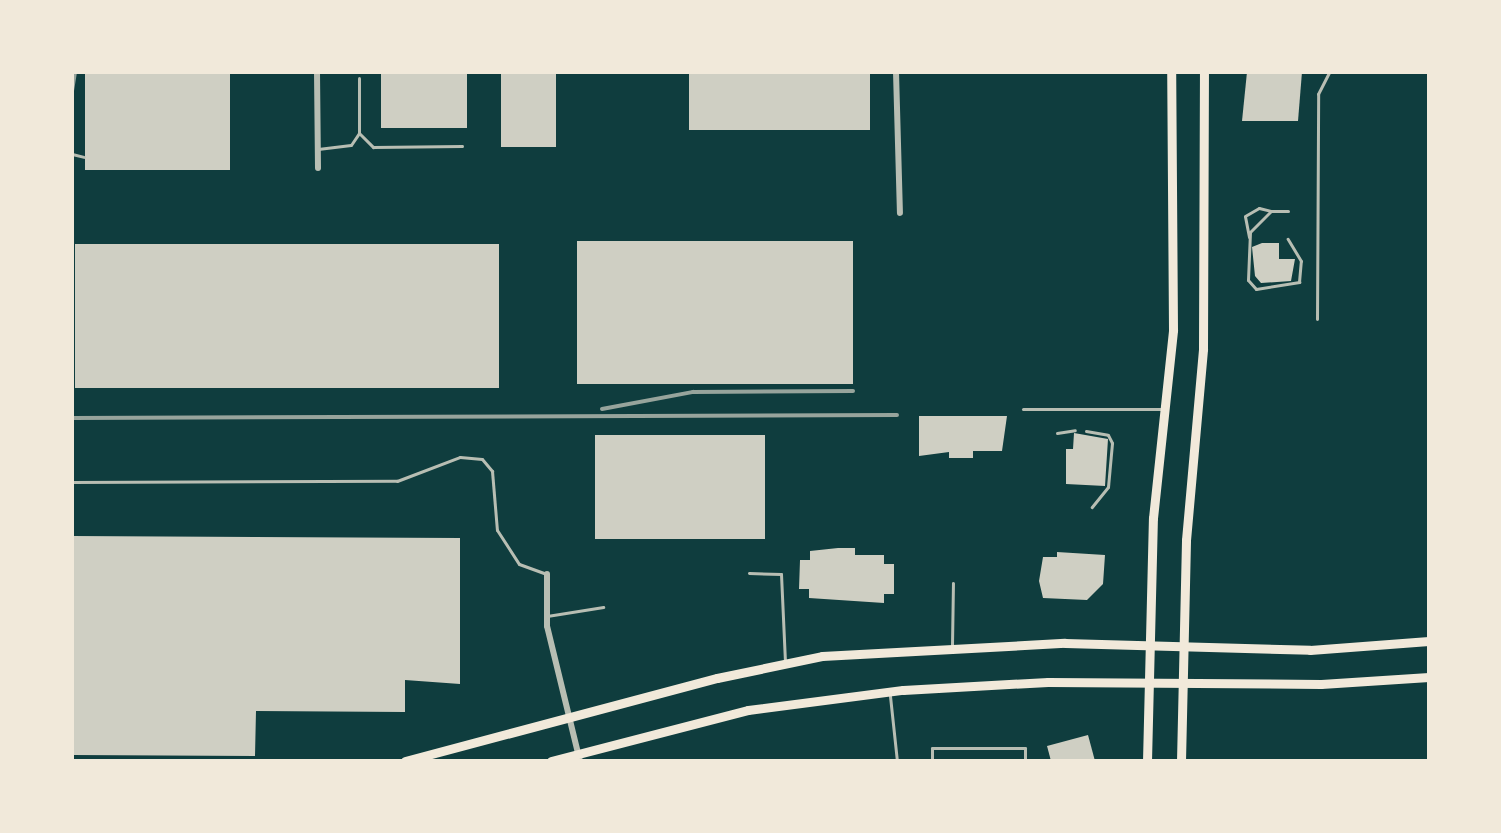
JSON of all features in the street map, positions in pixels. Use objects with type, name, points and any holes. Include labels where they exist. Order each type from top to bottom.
[{"type":"main road","points":[[1147,761],[1147,644],[1174,318],[1171,72]]},
{"type":"main road","points":[[1181,761],[1181,647],[1203,349],[1204,72]]},
{"type":"main road","points":[[405,761],[785,663],[952,645],[1147,644],[1310,650],[1429,641]]},
{"type":"main road","points":[[551,761],[579,758],[748,710],[890,692],[1048,682],[1321,684],[1429,677]]},
{"type":"street","points":[[317,72],[318,168]]},
{"type":"street","points":[[896,72],[900,213]]},
{"type":"street","points":[[547,574],[547,616],[579,758]]},
{"type":"lane","points":[[1317,319],[1318,94],[1329,72]]},
{"type":"lane","points":[[318,149],[351,145],[359,133],[359,78]]},
{"type":"lane","points":[[359,133],[373,147],[462,146]]},
{"type":"lane","points":[[72,154],[84,157]]},
{"type":"lane","points":[[1288,211],[1259,208],[1245,216],[1249,239],[1248,280],[1256,289],[1299,282],[1301,261],[1288,239]]},
{"type":"lane","points":[[1249,239],[1258,220],[1271,211]]},
{"type":"lane","points":[[1023,409],[1165,409]]},
{"type":"lane","points":[[1057,433],[1075,430]]},
{"type":"lane","points":[[1086,431],[1108,435],[1112,443],[1108,487],[1092,507]]},
{"type":"lane","points":[[72,482],[397,481],[460,457],[482,459],[492,471],[497,530],[519,564],[547,574]]},
{"type":"lane","points":[[749,573],[781,574],[785,663]]},
{"type":"lane","points":[[952,645],[953,583]]},
{"type":"lane","points":[[547,616],[603,607]]},
{"type":"lane","points":[[890,692],[897,761]]},
{"type":"lane","points":[[932,761],[932,748],[1025,748],[1025,761]]},
{"type":"building","points":[[85,72],[230,72],[230,170],[85,170]]},
{"type":"building","points":[[381,72],[467,72],[467,128],[381,128]]},
{"type":"building","points":[[501,72],[556,72],[556,147],[501,147]]},
{"type":"building","points":[[689,72],[870,72],[870,130],[689,130]]},
{"type":"building","points":[[1247,72],[1302,72],[1298,121],[1242,121]]},
{"type":"building","points":[[577,241],[853,241],[853,384],[577,384]]},
{"type":"building","points":[[1262,243],[1279,243],[1279,259],[1295,259],[1291,281],[1261,283],[1255,276],[1252,247]]},
{"type":"building","points":[[75,244],[499,244],[499,388],[75,388]]},
{"type":"building","points":[[919,416],[1007,416],[1002,451],[973,451],[973,458],[949,458],[949,452],[919,456]]},
{"type":"building","points":[[1074,433],[1108,439],[1105,486],[1066,484],[1066,449],[1073,449]]},
{"type":"building","points":[[595,435],[765,435],[765,539],[595,539]]},
{"type":"building","points":[[72,536],[460,538],[460,684],[405,680],[405,712],[256,711],[255,756],[72,755]]},
{"type":"building","points":[[855,548],[855,555],[884,555],[884,564],[894,564],[894,594],[884,594],[884,603],[809,598],[809,589],[799,589],[800,560],[810,560],[810,551]]},
{"type":"building","points":[[1057,552],[1105,555],[1103,584],[1087,600],[1043,598],[1039,581],[1043,557],[1057,557]]},
{"type":"building","points":[[1088,735],[1095,761],[1051,761],[1047,746]]},
{"type":"railway","points":[[72,91],[75,72]]},
{"type":"railway","points":[[602,409],[693,392],[853,391]]},
{"type":"railway","points":[[72,418],[897,415]]}]
